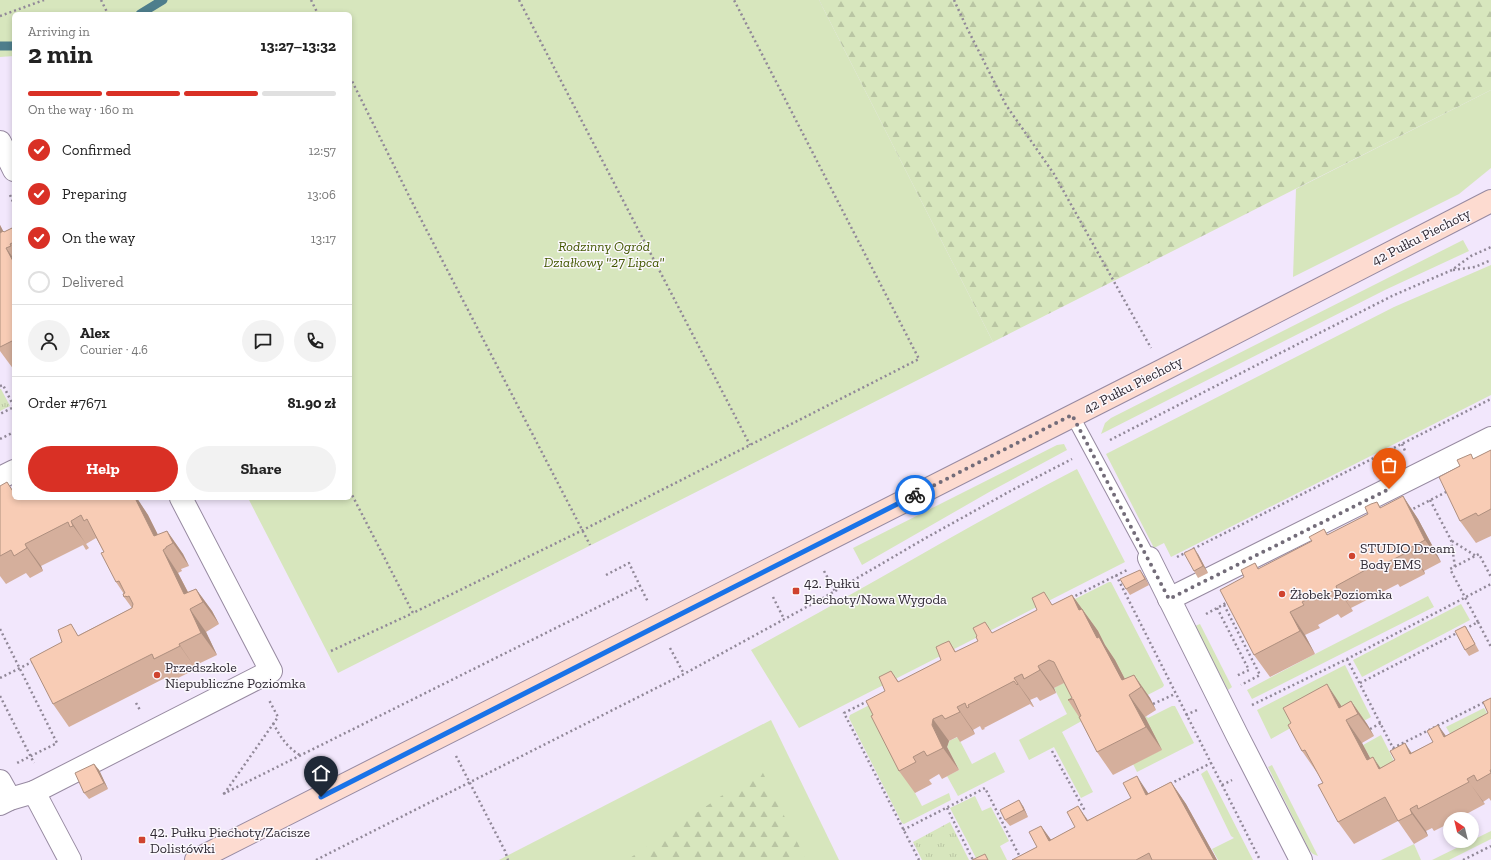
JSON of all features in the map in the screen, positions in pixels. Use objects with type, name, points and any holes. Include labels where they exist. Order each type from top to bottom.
[{"type":"street","points":[[0,142],[12,166]]},
{"type":"street","name":"42 Pułku Piechoty","points":[[196,860],[1163,370],[1491,201]]},
{"type":"street","points":[[1169,599],[1491,438]]},
{"type":"street","points":[[0,478],[12,472]]},
{"type":"street","points":[[5,788],[40,789],[271,671],[182,500]]},
{"type":"street","points":[[1149,558],[1301,860]]},
{"type":"street","points":[[40,789],[70,860]]},
{"type":"lane","points":[[1072,415],[1149,558]]},
{"type":"path","points":[[0,16],[44,0]]},
{"type":"path","points":[[102,0],[107,12]]},
{"type":"path","points":[[311,0],[317,12]]},
{"type":"path","points":[[519,0],[750,445]]},
{"type":"path","points":[[331,651],[413,613],[582,530],[919,359],[734,0]]},
{"type":"path","points":[[954,0],[1006,105],[1054,174],[1163,370]]},
{"type":"path","points":[[352,81],[413,204],[590,545]]},
{"type":"path","points":[[1108,440],[1392,296],[1452,270],[1471,256],[1491,247]]},
{"type":"path","points":[[1452,270],[1475,267],[1491,260]]},
{"type":"path","points":[[0,386],[3,385],[12,403]]},
{"type":"path","points":[[1176,557],[1491,399]]},
{"type":"path","points":[[0,414],[12,408]]},
{"type":"path","points":[[0,439],[12,433]]},
{"type":"path","points":[[316,860],[684,674],[835,591],[924,538],[1077,457]]},
{"type":"path","points":[[1404,513],[1451,489]]},
{"type":"path","points":[[352,496],[413,613]]},
{"type":"path","points":[[1435,509],[1451,540],[1455,568]]},
{"type":"path","points":[[1451,540],[1476,556]]},
{"type":"path","points":[[1491,577],[1480,554],[1455,568],[1450,569],[1491,647]]},
{"type":"path","points":[[1069,599],[1149,558]]},
{"type":"path","points":[[606,575],[629,563],[649,603]]},
{"type":"path","points":[[818,573],[824,570],[835,591]]},
{"type":"path","points":[[1116,575],[1260,860]]},
{"type":"path","points":[[1250,706],[1491,584]]},
{"type":"path","points":[[268,699],[278,717],[223,794],[640,586]]},
{"type":"path","points":[[778,594],[772,597],[784,619]]},
{"type":"path","points":[[1210,612],[1230,602]]},
{"type":"path","points":[[1224,605],[1260,676],[1239,686]]},
{"type":"path","points":[[1217,608],[1249,670],[1240,675]]},
{"type":"path","points":[[1360,683],[1478,622]]},
{"type":"path","points":[[0,629],[57,743],[30,756],[5,788]]},
{"type":"path","points":[[668,643],[684,674]]},
{"type":"path","points":[[0,678],[40,658]]},
{"type":"path","points":[[1347,658],[1396,753]]},
{"type":"path","points":[[1153,704],[1175,694]]},
{"type":"path","points":[[0,696],[30,756],[40,789]]},
{"type":"path","points":[[1393,748],[1491,698]]},
{"type":"path","points":[[870,700],[844,713],[919,860]]},
{"type":"path","points":[[136,703],[138,707]]},
{"type":"path","points":[[274,723],[279,734],[289,748],[301,756]]},
{"type":"path","points":[[1370,729],[1380,723]]},
{"type":"path","points":[[1435,726],[1439,732]]},
{"type":"path","points":[[445,734],[505,851],[508,860]]},
{"type":"path","points":[[1400,744],[1403,750]]},
{"type":"path","points":[[1052,751],[1085,811]]},
{"type":"path","points":[[1169,785],[1211,763]]},
{"type":"path","points":[[903,830],[985,788],[1021,860],[1028,856]]},
{"type":"path","points":[[947,808],[973,860]]},
{"type":"path","points":[[1463,860],[1491,846]]},
{"type":"green space","name":"Rodzinny Ogród Działkowy \"27 Lipca\"","points":[[0,0],[819,0],[993,342],[338,673],[249,500],[352,500],[352,12],[12,12],[12,56],[0,57]]},
{"type":"green space","points":[[819,0],[1491,0],[1491,90],[993,342]]},
{"type":"green space","points":[[1491,90],[1491,168],[1459,194],[1293,277],[1296,189]]},
{"type":"green space","points":[[1463,240],[1469,251],[1385,290],[1101,434],[1105,423],[1111,418]]},
{"type":"green space","points":[[1491,265],[1491,395],[1171,557],[1164,543],[1154,548],[1106,454],[1394,307]]},
{"type":"green space","points":[[0,389],[10,406],[0,411]]},
{"type":"green space","points":[[1064,444],[1067,450],[991,491],[862,565],[853,548],[1057,445]]},
{"type":"green space","points":[[1077,469],[1125,562],[799,728],[751,650],[995,513]]},
{"type":"green space","points":[[1111,582],[1164,685],[1163,687],[1138,700],[1113,661],[1098,632],[1061,606]]},
{"type":"green space","points":[[1428,596],[1434,607],[1252,699],[1247,690],[1315,654]]},
{"type":"green space","points":[[1461,604],[1470,620],[1362,677],[1353,660]]},
{"type":"green space","points":[[1200,624],[1232,687],[1228,690],[1195,626]]},
{"type":"green space","points":[[1345,665],[1371,717],[1353,727],[1296,725],[1271,739],[1257,710]]},
{"type":"green space","points":[[1065,682],[1087,718],[1062,732],[1093,792],[1081,798],[1054,747],[1029,760],[1019,740],[1067,714],[1054,688]]},
{"type":"green space","points":[[887,696],[915,793],[922,806],[949,793],[951,800],[904,824],[902,823],[849,718],[850,715]]},
{"type":"green space","points":[[1172,706],[1175,706],[1194,743],[1137,772],[1133,764],[1161,750],[1145,717],[1146,716],[1148,718]]},
{"type":"green space","points":[[1484,708],[1491,720],[1464,757],[1446,727]]},
{"type":"green space","points":[[771,720],[839,860],[499,860]]},
{"type":"green space","points":[[1381,735],[1396,765],[1382,780],[1363,745]]},
{"type":"green space","points":[[958,737],[972,764],[995,752],[1005,772],[958,796],[947,776],[959,770],[947,747],[949,741]]},
{"type":"green space","points":[[1272,765],[1318,856],[1309,850],[1268,767]]},
{"type":"green space","points":[[761,769],[806,860],[627,860]]},
{"type":"green space","points":[[1207,770],[1253,860],[1218,860],[1212,849],[1234,838],[1231,836],[1201,774]]},
{"type":"green space","points":[[975,796],[982,811],[991,807],[1009,841],[1000,846],[1007,860],[977,860],[950,808]]},
{"type":"green space","points":[[950,822],[969,860],[922,860],[913,842]]},
{"type":"green space","points":[[1491,831],[1491,839],[1479,845],[1479,837]]},
{"type":"green space","points":[[1414,844],[1421,860],[1381,860]]},
{"type":"green space","points":[[1456,848],[1473,848],[1449,860],[1432,860]]},
{"type":"building","points":[[12,228],[12,243],[10,244],[11,246],[6,248],[12,259],[12,341],[0,347],[0,233],[3,231],[4,232]]},
{"type":"building","points":[[1491,450],[1491,509],[1478,516],[1476,513],[1460,521],[1439,477],[1460,466],[1457,460],[1471,454],[1473,459]]},
{"type":"building","points":[[7,482],[12,490],[12,500],[136,500],[154,536],[167,531],[173,543],[163,550],[184,594],[196,589],[203,602],[190,609],[201,633],[179,644],[180,646],[154,659],[152,654],[53,704],[30,659],[62,642],[58,630],[71,624],[78,636],[132,608],[133,604],[129,596],[124,597],[123,594],[125,593],[119,581],[116,582],[101,553],[104,552],[87,519],[84,521],[81,515],[71,521],[73,526],[70,527],[68,522],[25,544],[27,548],[14,556],[11,550],[0,556],[0,486]]},
{"type":"building","points":[[1403,496],[1425,540],[1408,549],[1410,551],[1384,564],[1382,561],[1336,586],[1337,589],[1325,595],[1323,592],[1302,602],[1304,605],[1290,612],[1300,631],[1254,655],[1220,590],[1244,577],[1241,570],[1255,563],[1258,569],[1312,541],[1309,537],[1324,529],[1327,535],[1368,514],[1365,507],[1377,502],[1380,508]]},
{"type":"building","points":[[1194,548],[1203,566],[1194,571],[1184,553]]},
{"type":"building","points":[[1140,570],[1145,579],[1126,589],[1120,579]]},
{"type":"building","points":[[1044,592],[1052,605],[1072,595],[1079,610],[1082,609],[1097,638],[1099,637],[1122,680],[1134,675],[1141,687],[1129,695],[1146,727],[1097,752],[1079,717],[1081,716],[1073,699],[1068,700],[1072,698],[1054,662],[1049,660],[1038,666],[1040,670],[1024,679],[1022,674],[1014,678],[1018,684],[1017,685],[1014,681],[968,705],[969,707],[967,708],[965,703],[957,707],[960,712],[945,719],[942,715],[933,719],[932,725],[943,748],[927,756],[924,751],[913,757],[916,762],[899,771],[871,716],[873,715],[866,701],[885,691],[879,677],[891,671],[898,682],[941,660],[936,647],[949,641],[955,652],[978,641],[973,628],[985,622],[992,633],[1037,610],[1032,598]]},
{"type":"building","points":[[1465,626],[1475,644],[1465,650],[1455,631]]},
{"type":"building","points":[[1327,684],[1339,708],[1351,701],[1358,714],[1346,720],[1367,760],[1373,757],[1379,769],[1395,760],[1390,751],[1405,743],[1410,754],[1433,742],[1427,731],[1438,725],[1444,737],[1488,713],[1483,702],[1491,698],[1491,773],[1477,781],[1474,775],[1467,779],[1469,782],[1418,809],[1417,805],[1410,809],[1412,814],[1398,821],[1385,797],[1338,822],[1318,785],[1323,783],[1305,750],[1302,751],[1288,725],[1291,723],[1283,708]]},
{"type":"building","points":[[94,764],[104,783],[84,793],[75,773]]},
{"type":"building","points":[[1137,776],[1146,795],[1171,782],[1214,860],[1152,860],[1149,853],[1136,860],[1012,860],[1037,847],[1029,832],[1041,826],[1049,841],[1075,827],[1067,812],[1078,806],[1087,821],[1131,798],[1123,783]]},
{"type":"building","points":[[1019,800],[1024,810],[1005,820],[1000,810]]},
{"type":"building","points":[[985,854],[988,860],[972,860]]},
{"type":"waterway","points":[[143,12],[163,0]]},
{"type":"waterway","points":[[0,46],[12,46]]},
{"type":"way so far","points":[[915,495],[1072,415],[1149,558],[1169,599],[1389,489]]},
{"type":"place","name":"STUDIO Dream Body EMS","points":[[1352,556]]},
{"type":"place","name":"42. Pułku Piechoty/Nowa Wygoda","points":[[796,591]]},
{"type":"place","name":"Żłobek Poziomka","points":[[1282,594]]},
{"type":"place","name":"Przedszkole Niepubliczne Poziomka","points":[[157,675]]},
{"type":"place","name":"42. Pułku Piechoty/Zacisze Dolistówki","points":[[142,840]]},
{"type":"route","points":[[321,797],[915,495]]}]
